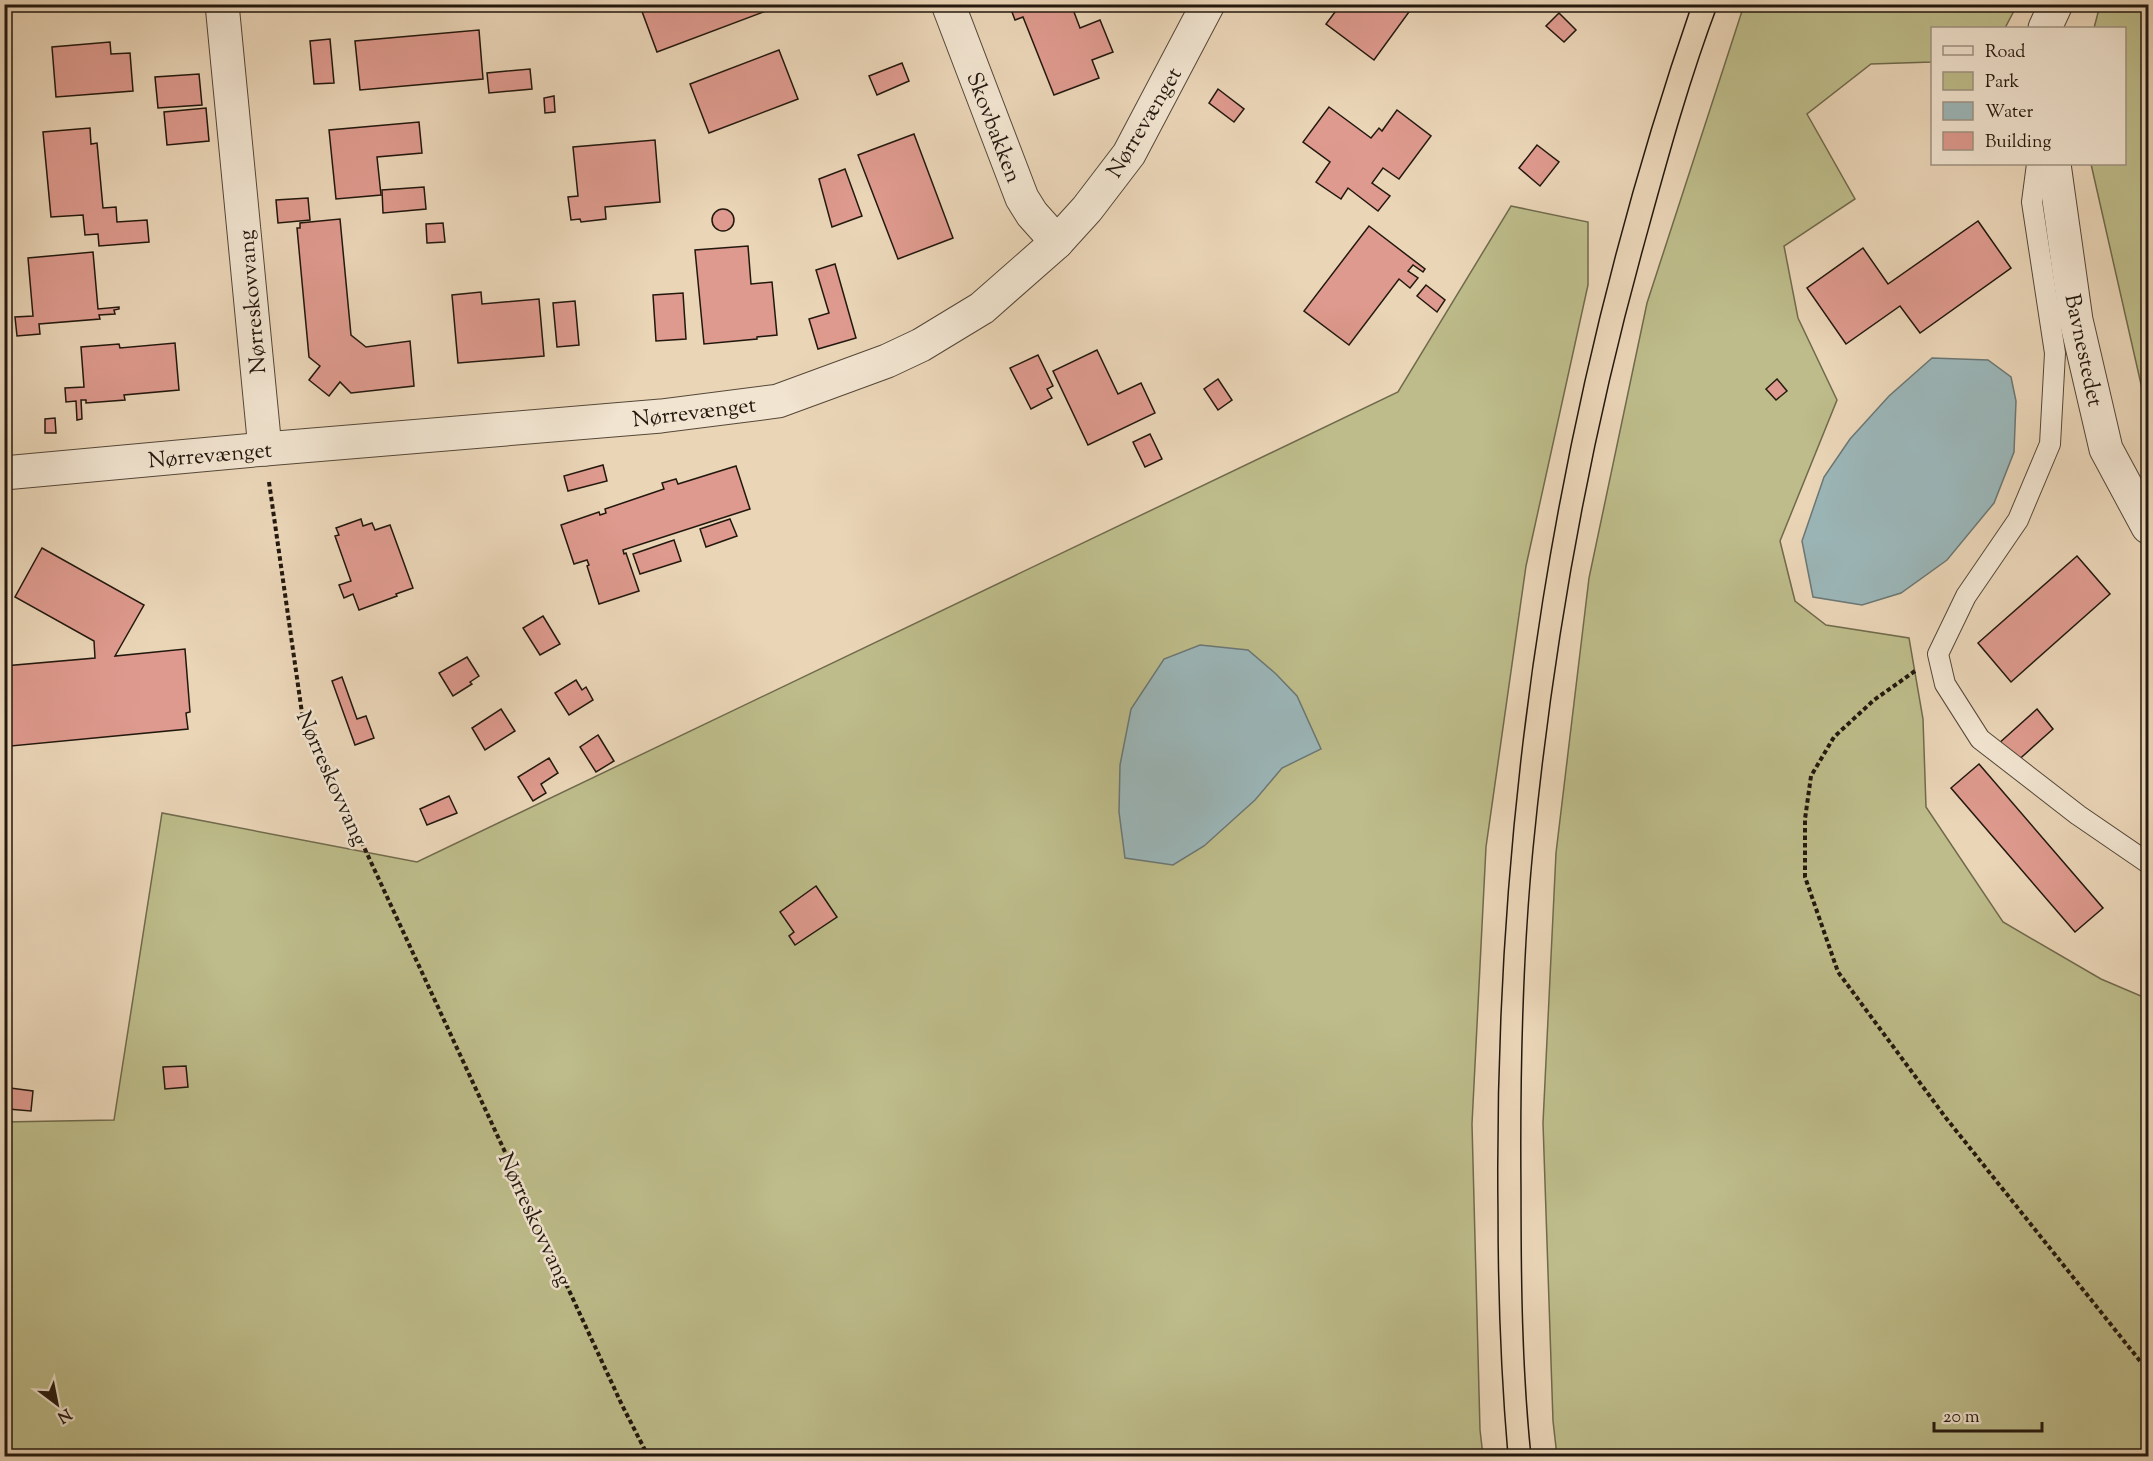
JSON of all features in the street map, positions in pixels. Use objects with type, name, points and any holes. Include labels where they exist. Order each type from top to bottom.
[{"type":"street","name":"Nørreskovvang","points":[[222,4],[265,449]]},
{"type":"street","name":"Skovbakken","points":[[948,4],[1023,198],[1032,214],[1057,242]]},
{"type":"street","name":"Nørrevænget","points":[[4,473],[661,416],[778,401],[888,361],[921,345],[982,308],[1057,242],[1087,209],[1128,154],[1208,4]]},
{"type":"street","points":[[2045,27],[2056,4]]},
{"type":"street","name":"Bavnestedet","points":[[2054,165],[2076,320],[2106,449],[2148,527]]},
{"type":"lane","points":[[2037,165],[2032,202],[2055,353],[2050,444],[2018,520],[1966,596],[1938,654],[1945,684],[1980,739],[2078,815],[2148,862]]},
{"type":"path","name":"Nørreskovvang","points":[[265,449],[302,713],[616,1394],[648,1456]]},
{"type":"path","points":[[1938,654],[1874,700],[1834,737],[1811,776],[1805,819],[1805,877],[1838,972],[1946,1118],[2148,1371]]},
{"type":"green space","points":[[1744,5],[2017,5],[2006,27],[1931,27],[1931,62],[1871,64],[1807,114],[1855,199],[1784,246],[1798,318],[1837,400],[1780,541],[1795,601],[1826,625],[1909,638],[1923,719],[1926,807],[2003,922],[2101,979],[2148,999],[2148,1456],[1557,1456],[1553,1421],[1543,1123],[1556,853],[1589,578],[1647,303]]},
{"type":"green space","points":[[2100,5],[2148,5],[2148,415],[2091,165],[2126,165],[2126,27],[2094,27]]},
{"type":"green space","points":[[1511,206],[1588,222],[1588,285],[1526,566],[1486,847],[1472,1124],[1480,1430],[1483,1456],[5,1456],[4,1122],[114,1120],[162,813],[417,862],[1398,392]]},
{"type":"water","points":[[1932,358],[1988,360],[2011,377],[2016,401],[2014,452],[1994,503],[1947,560],[1901,593],[1862,605],[1813,597],[1802,541],[1824,477],[1850,439],[1889,396]]},
{"type":"water","points":[[1200,645],[1248,650],[1276,674],[1297,696],[1321,749],[1282,768],[1255,800],[1204,846],[1173,865],[1125,858],[1119,812],[1120,765],[1131,709],[1164,659]]},
{"type":"building","points":[[644,4],[772,4],[774,8],[657,52],[640,6]]},
{"type":"building","points":[[1009,4],[1071,4],[1080,28],[1100,20],[1113,52],[1092,60],[1099,78],[1054,95],[1023,17],[1015,20]]},
{"type":"building","points":[[1341,4],[1399,4],[1409,12],[1374,60],[1326,24]]},
{"type":"building","points":[[1559,13],[1576,30],[1564,42],[1546,26]]},
{"type":"building","points":[[479,30],[483,79],[360,90],[355,41]]},
{"type":"building","points":[[330,39],[334,83],[314,84],[310,41]]},
{"type":"building","points":[[110,42],[111,54],[130,53],[133,91],[56,97],[52,47]]},
{"type":"building","points":[[779,50],[798,99],[709,133],[690,84]]},
{"type":"building","points":[[902,63],[909,81],[877,95],[869,76]]},
{"type":"building","points":[[530,69],[532,89],[489,93],[487,73]]},
{"type":"building","points":[[199,74],[202,105],[158,108],[155,77]]},
{"type":"building","points":[[1218,89],[1244,109],[1234,122],[1209,103]]},
{"type":"building","points":[[554,96],[555,112],[545,113],[544,98]]},
{"type":"building","points":[[1329,107],[1371,138],[1379,128],[1382,131],[1397,110],[1431,136],[1399,179],[1383,168],[1372,183],[1390,196],[1378,211],[1348,188],[1341,199],[1316,182],[1330,162],[1303,142]]},
{"type":"building","points":[[206,108],[209,141],[167,145],[164,112]]},
{"type":"building","points":[[419,122],[422,153],[377,157],[381,195],[336,199],[329,130]]},
{"type":"building","points":[[90,128],[91,144],[97,143],[103,208],[116,207],[117,222],[147,220],[149,242],[99,246],[98,234],[85,235],[83,215],[51,217],[43,132]]},
{"type":"building","points":[[914,134],[953,238],[898,259],[858,155]]},
{"type":"building","points":[[655,140],[660,202],[605,207],[606,219],[581,222],[580,219],[571,220],[568,197],[578,196],[573,147]]},
{"type":"building","points":[[1537,145],[1559,162],[1540,186],[1519,168]]},
{"type":"building","points":[[845,169],[862,216],[832,227],[819,179]]},
{"type":"building","points":[[424,187],[426,209],[383,213],[382,190]]},
{"type":"building","points":[[308,198],[310,220],[278,223],[276,200]]},
{"type":"building","points":[[719,209],[727,209],[734,216],[734,224],[727,231],[719,231],[712,224],[712,216]]},
{"type":"building","points":[[340,219],[351,335],[366,347],[410,341],[414,386],[351,393],[340,382],[329,396],[309,380],[320,366],[309,357],[297,228],[300,228],[300,223]]},
{"type":"building","points":[[1978,221],[2011,268],[1920,333],[1900,306],[1846,344],[1807,288],[1863,248],[1888,284]]},
{"type":"building","points":[[443,223],[445,242],[427,243],[426,224]]},
{"type":"building","points":[[1369,226],[1425,269],[1423,272],[1413,265],[1408,271],[1418,278],[1410,288],[1399,279],[1349,345],[1304,311]]},
{"type":"building","points":[[748,246],[751,284],[772,282],[777,335],[704,344],[695,250]]},
{"type":"building","points":[[93,252],[98,309],[119,307],[114,310],[115,314],[99,315],[100,319],[39,324],[40,334],[17,336],[15,317],[33,316],[28,258]]},
{"type":"building","points":[[835,264],[856,338],[818,349],[809,319],[829,313],[816,270]]},
{"type":"building","points":[[1426,285],[1445,300],[1437,312],[1417,296]]},
{"type":"building","points":[[481,292],[482,304],[539,299],[544,356],[458,363],[452,295]]},
{"type":"building","points":[[683,293],[686,339],[656,341],[653,295]]},
{"type":"building","points":[[575,301],[579,345],[557,347],[553,303]]},
{"type":"building","points":[[175,343],[179,390],[124,395],[125,400],[86,403],[86,400],[81,400],[82,419],[77,420],[76,401],[66,402],[65,388],[84,387],[81,347],[119,344],[120,348]]},
{"type":"building","points":[[1097,350],[1118,394],[1141,383],[1155,413],[1088,445],[1053,371]]},
{"type":"building","points":[[1038,355],[1053,386],[1047,389],[1052,398],[1031,409],[1010,368]]},
{"type":"building","points":[[1218,379],[1232,400],[1218,410],[1204,389]]},
{"type":"building","points":[[1777,379],[1787,391],[1776,400],[1766,389]]},
{"type":"building","points":[[55,418],[56,433],[45,433],[45,419]]},
{"type":"building","points":[[1150,434],[1162,459],[1145,467],[1133,442]]},
{"type":"building","points":[[603,465],[607,481],[568,491],[564,476]]},
{"type":"building","points":[[736,466],[750,509],[623,550],[639,591],[599,604],[587,560],[574,564],[561,525],[599,512],[600,515],[606,513],[605,509],[664,489],[662,483],[676,479],[678,484]]},
{"type":"building","points":[[361,519],[363,526],[372,523],[375,530],[390,525],[413,588],[359,610],[353,594],[344,598],[339,585],[351,581],[335,536],[339,535],[336,528]]},
{"type":"building","points":[[730,519],[737,536],[706,547],[700,529]]},
{"type":"building","points":[[674,540],[681,561],[640,574],[633,554]]},
{"type":"building","points":[[42,548],[144,605],[115,656],[185,649],[190,712],[186,713],[188,729],[11,746],[9,729],[4,730],[4,666],[95,658],[94,641],[15,597]]},
{"type":"building","points":[[2077,556],[2110,594],[2011,682],[1978,643]]},
{"type":"building","points":[[543,616],[560,644],[540,655],[523,628]]},
{"type":"building","points":[[467,657],[479,676],[470,682],[472,684],[453,696],[439,673]]},
{"type":"building","points":[[342,677],[357,719],[366,716],[374,738],[355,745],[332,681]]},
{"type":"building","points":[[576,680],[582,690],[586,687],[593,700],[569,715],[555,693]]},
{"type":"building","points":[[501,709],[515,731],[485,750],[472,728]]},
{"type":"building","points":[[2037,709],[2053,729],[2014,764],[1997,745]]},
{"type":"building","points":[[598,735],[614,761],[596,772],[580,747]]},
{"type":"building","points":[[549,758],[558,773],[541,784],[546,793],[533,801],[518,777]]},
{"type":"building","points":[[1979,764],[2103,908],[2075,932],[1951,788]]},
{"type":"building","points":[[449,796],[457,813],[427,825],[420,809]]},
{"type":"building","points":[[816,886],[837,917],[795,945],[789,936],[794,932],[780,912]]},
{"type":"building","points":[[186,1066],[188,1087],[165,1089],[163,1067]]},
{"type":"building","points":[[10,1088],[33,1091],[31,1111],[8,1109]]},
{"type":"tram line","points":[[1508,1456],[1499,1273],[1499,1058],[1507,905],[1522,752],[1543,600],[1570,449],[1604,299],[1645,150],[1692,4]]},
{"type":"tram line","points":[[1531,1456],[1522,1290],[1521,1062],[1526,934],[1541,773],[1562,620],[1606,394],[1624,319],[1678,124],[1718,4]]}]
